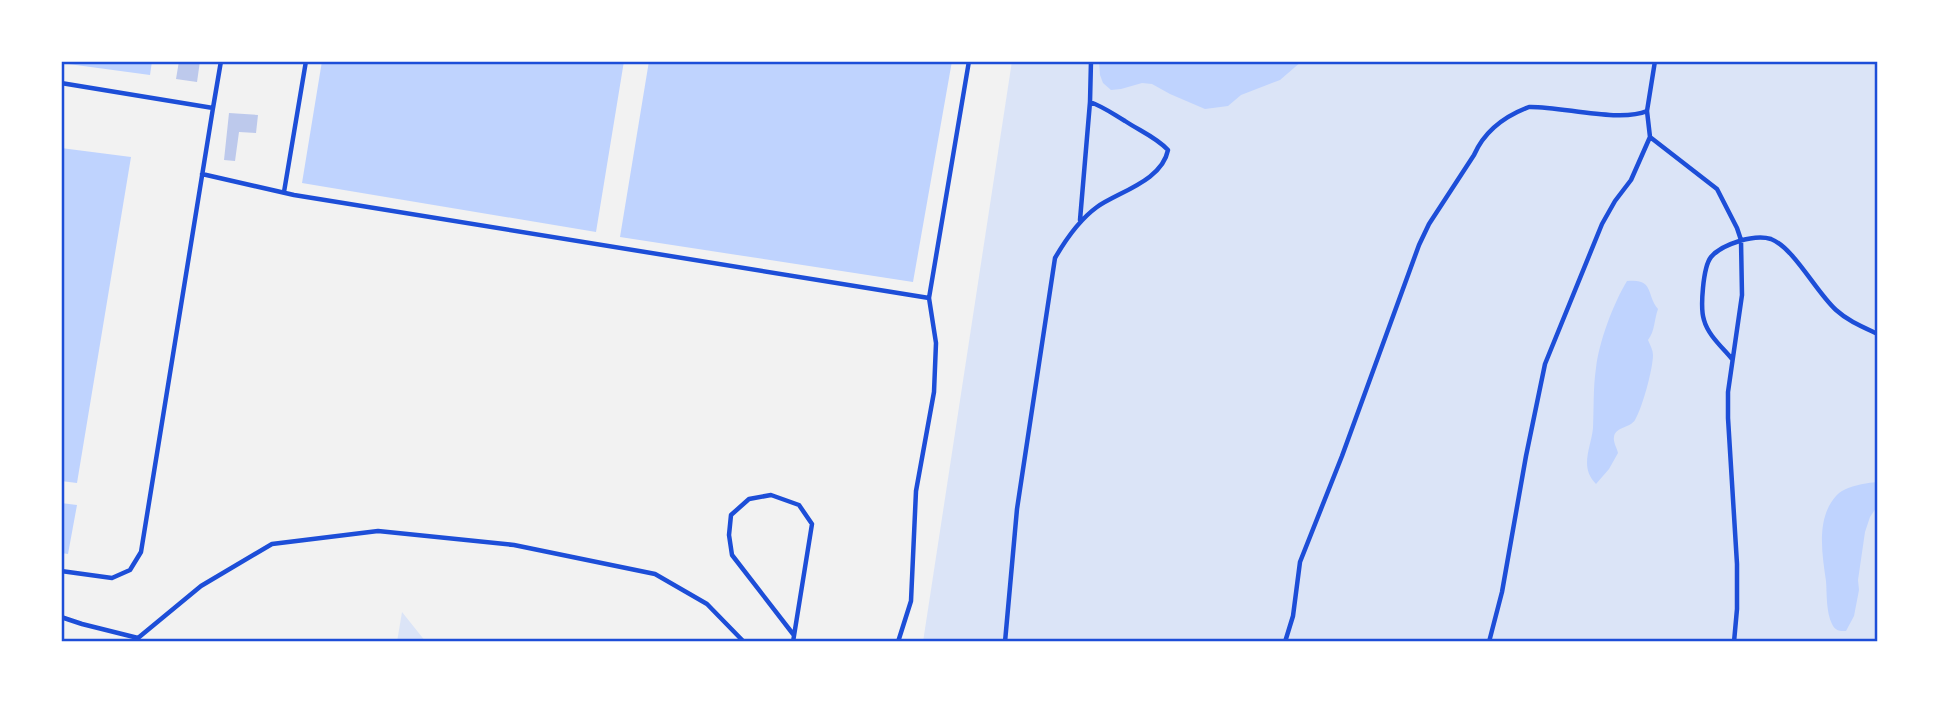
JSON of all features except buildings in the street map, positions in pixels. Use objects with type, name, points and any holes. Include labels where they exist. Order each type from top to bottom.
[{"type":"lane","points":[[61,571],[112,578],[130,570],[141,552],[221,61]]},
{"type":"lane","points":[[285,192],[306,61]]},
{"type":"lane","points":[[898,642],[911,601],[916,491],[934,392],[936,343],[929,298],[969,61]]},
{"type":"lane","points":[[1080,221],[1091,61]]},
{"type":"lane","points":[[1489,642],[1502,592],[1545,364],[1602,224],[1631,180],[1650,137],[1647,111],[1655,61]]},
{"type":"lane","points":[[61,82],[213,108]]},
{"type":"lane","points":[[1005,642],[1017,509],[1055,258],[1080,221],[1098,206],[1131,190],[1166,159],[1168,150],[1146,132],[1109,109],[1090,102]]},
{"type":"lane","points":[[1285,642],[1293,616],[1300,562],[1419,245],[1479,144],[1495,126],[1517,111],[1529,107],[1618,114],[1647,111]]},
{"type":"lane","points":[[1650,137],[1717,188],[1741,240],[1742,295],[1728,392],[1737,564],[1734,642]]},
{"type":"lane","points":[[202,174],[285,192],[929,298]]},
{"type":"lane","points":[[1732,360],[1710,333],[1704,323],[1702,311],[1707,263],[1712,255],[1741,240],[1760,237],[1773,240],[1788,251],[1836,309],[1852,321],[1878,334]]},
{"type":"lane","points":[[793,634],[732,555],[729,535],[731,515],[749,499],[771,495],[799,505],[812,524],[793,642]]},
{"type":"lane","points":[[61,617],[138,638],[201,586],[272,544],[378,531],[514,545],[654,574],[707,604],[744,642]]},
{"type":"shaded area","points":[[1012,61],[1878,61],[1878,642],[923,642]]},
{"type":"shaded area","points":[[402,612],[426,642],[397,642]]},
{"type":"water","points":[[61,61],[152,61],[150,75]]},
{"type":"water","points":[[322,61],[624,61],[596,232],[302,183]]},
{"type":"water","points":[[649,61],[952,61],[913,282],[620,237]]},
{"type":"water","points":[[1099,61],[1302,61],[1280,80],[1241,95],[1228,106],[1205,109],[1152,84],[1142,83],[1111,90],[1103,83]]},
{"type":"water","points":[[61,148],[131,157],[77,483],[61,481]]},
{"type":"water","points":[[1627,281],[1642,282],[1646,285],[1658,309],[1648,340],[1653,361],[1638,415],[1633,423],[1615,434],[1618,453],[1596,484],[1588,471],[1587,457],[1593,428],[1596,368],[1607,323]]},
{"type":"water","points":[[1878,482],[1878,505],[1865,532],[1854,616],[1846,631],[1840,631],[1833,626],[1828,609],[1822,548],[1825,515],[1840,493],[1856,486]]},
{"type":"water","points":[[61,503],[77,505],[68,554],[61,553]]}]
